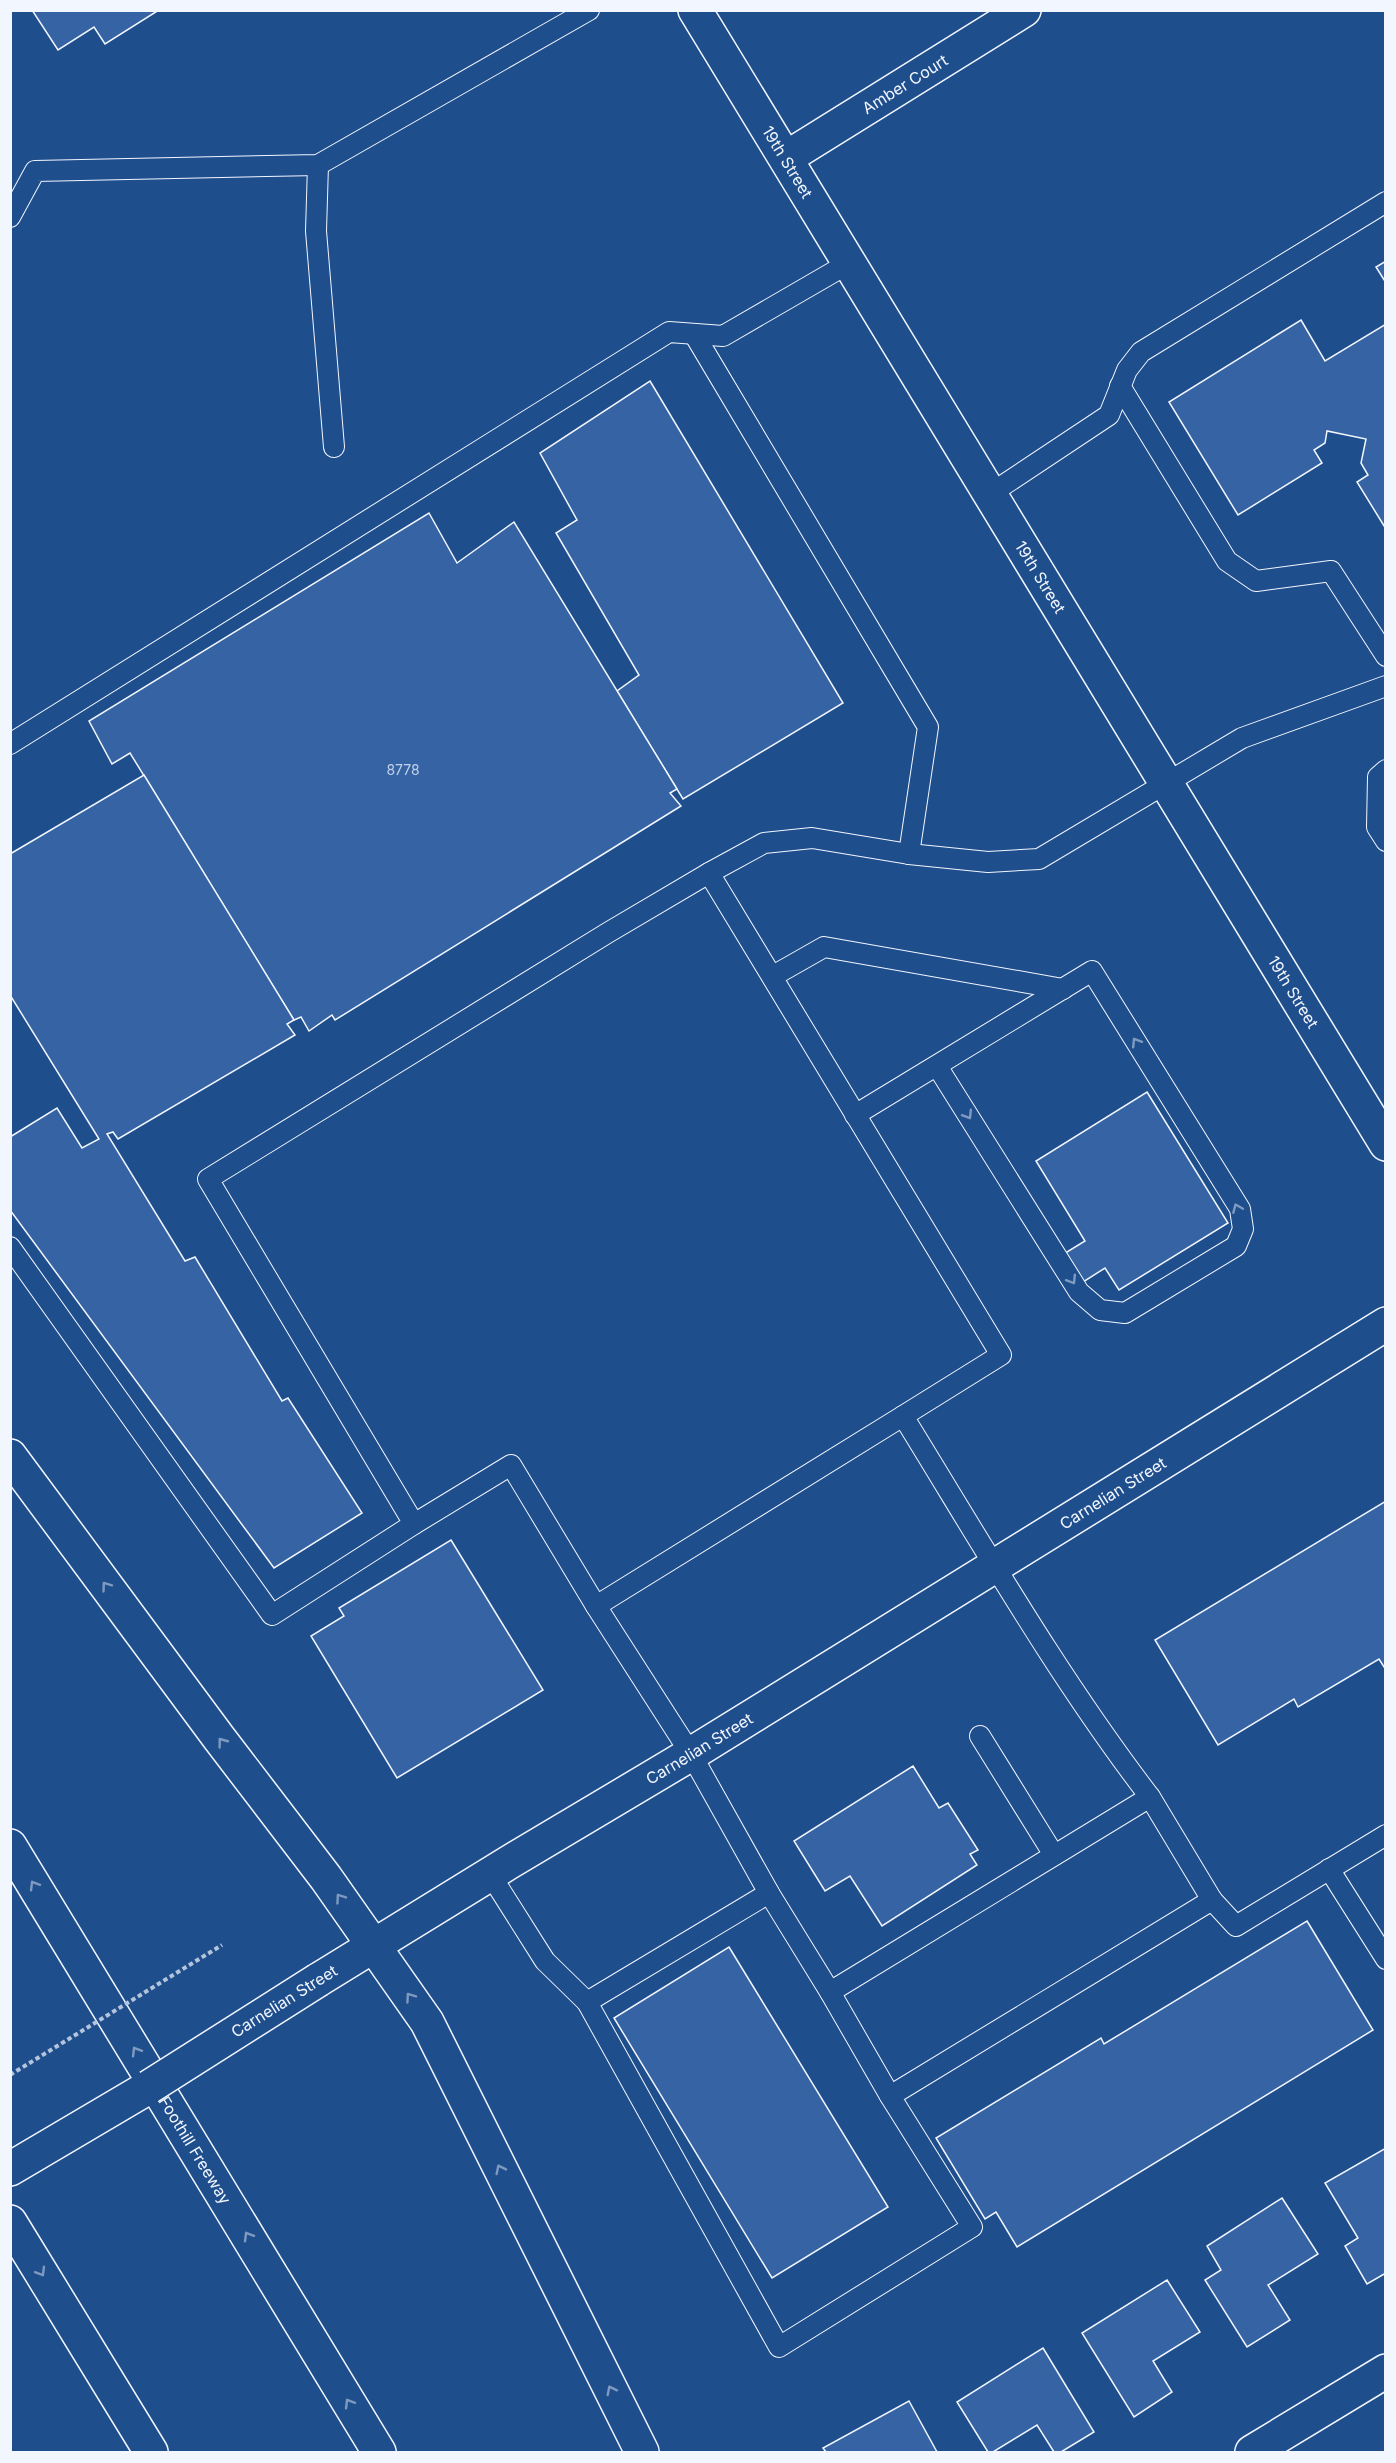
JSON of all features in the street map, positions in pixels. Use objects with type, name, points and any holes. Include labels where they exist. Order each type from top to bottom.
[{"type":"main road","name":"19th Street","points":[[695,10],[1386,1144]]},
{"type":"main road","name":"Amber Court","points":[[786,158],[1024,10]]},
{"type":"main road","name":"Carnelian Street","points":[[10,2169],[149,2087],[318,1980],[690,1754],[1386,1324]]},
{"type":"main road","points":[[10,1456],[326,1878],[428,2022],[642,2452]]},
{"type":"main road","name":"Foothill Freeway","points":[[10,1846],[379,2452]]},
{"type":"main road","points":[[10,2222],[151,2452]]},
{"type":"main road","points":[[1252,2452],[1386,2371]]},
{"type":"lane","points":[[10,217],[35,171],[318,165],[589,10]]},
{"type":"lane","points":[[318,165],[316,231],[334,447]]},
{"type":"lane","points":[[990,494],[1109,415],[1127,370],[1141,352],[1386,201]]},
{"type":"lane","points":[[10,744],[669,332],[723,336],[849,263]]},
{"type":"lane","points":[[694,334],[928,727],[909,854]]},
{"type":"lane","points":[[1120,386],[1227,561],[1256,581],[1331,571],[1386,656]]},
{"type":"lane","points":[[414,1524],[208,1179],[609,932],[764,843],[812,838],[909,854],[988,862],[1039,859],[1242,738],[1386,686]]},
{"type":"lane","points":[[1386,770],[1378,777],[1377,827],[1386,842]]},
{"type":"lane","points":[[596,1606],[1001,1355],[710,873]]},
{"type":"lane","points":[[773,976],[824,947],[1063,989]]},
{"type":"lane","points":[[855,1115],[1092,971],[1239,1209],[1243,1229],[1236,1246],[1125,1313],[1100,1310],[1079,1292],[937,1066]]},
{"type":"lane","points":[[10,1247],[272,1615],[414,1524],[512,1465],[596,1606],[690,1754],[769,1893],[890,2096],[972,2226],[779,2347],[587,2002],[545,1961],[490,1874]]},
{"type":"lane","points":[[903,1416],[994,1565],[1108,1743],[1150,1797],[1212,1900],[1236,1926],[1386,1835]]},
{"type":"lane","points":[[980,1736],[1054,1855]]},
{"type":"lane","points":[[830,1992],[1150,1797]]},
{"type":"lane","points":[[1329,1869],[1386,1959]]},
{"type":"lane","points":[[587,2002],[769,1893]]},
{"type":"lane","points":[[890,2096],[1212,1900]]},
{"type":"path","points":[[10,2075],[222,1945]]},
{"type":"building","points":[[32,10],[159,10],[105,44],[94,27],[58,50]]},
{"type":"building","points":[[1386,261],[1386,283],[1376,267]]},
{"type":"building","points":[[1301,320],[1325,361],[1386,324],[1386,529],[1357,482],[1368,475],[1361,463],[1366,439],[1327,431],[1325,443],[1314,450],[1322,463],[1238,515],[1169,402]]},
{"type":"building","points":[[650,381],[843,703],[683,799],[617,691],[639,675],[556,533],[577,520],[540,453]]},
{"type":"building","points":[[429,513],[457,563],[514,522],[677,789],[670,793],[681,806],[335,1020],[332,1015],[309,1031],[301,1017],[294,1020],[130,753],[112,764],[89,721]]},
{"type":"building","points":[[144,775],[294,1020],[287,1024],[295,1035],[118,1139],[113,1132],[107,1134],[185,1261],[195,1257],[282,1401],[288,1398],[362,1513],[274,1568],[10,1210],[10,1137],[57,1108],[82,1148],[99,1139],[10,995],[10,854]]},
{"type":"building","points":[[1147,1092],[1228,1223],[1119,1290],[1105,1268],[1080,1284],[1062,1255],[1085,1241],[1036,1161]]},
{"type":"building","points":[[1386,1501],[1386,1670],[1379,1659],[1298,1707],[1294,1699],[1218,1745],[1155,1640]]},
{"type":"building","points":[[451,1540],[543,1690],[397,1778],[311,1636],[344,1616],[339,1608]]},
{"type":"building","points":[[913,1766],[939,1808],[948,1803],[978,1850],[970,1854],[977,1865],[882,1926],[850,1876],[825,1891],[794,1841]]},
{"type":"building","points":[[1307,1921],[1373,2030],[1017,2247],[996,2212],[985,2219],[936,2138],[1101,2038],[1104,2044]]},
{"type":"building","points":[[729,1947],[888,2207],[772,2278],[614,2018]]},
{"type":"building","points":[[1386,2148],[1386,2273],[1367,2284],[1345,2246],[1358,2238],[1325,2183]]},
{"type":"building","points":[[1282,2198],[1318,2254],[1268,2285],[1290,2320],[1247,2347],[1205,2280],[1221,2270],[1207,2246]]},
{"type":"building","points":[[1167,2280],[1200,2332],[1153,2361],[1172,2392],[1134,2417],[1082,2333]]},
{"type":"building","points":[[1043,2348],[1094,2432],[1061,2452],[1054,2452],[1037,2425],[993,2452],[988,2452],[957,2402]]},
{"type":"building","points":[[909,2401],[937,2452],[826,2452],[823,2448]]}]
